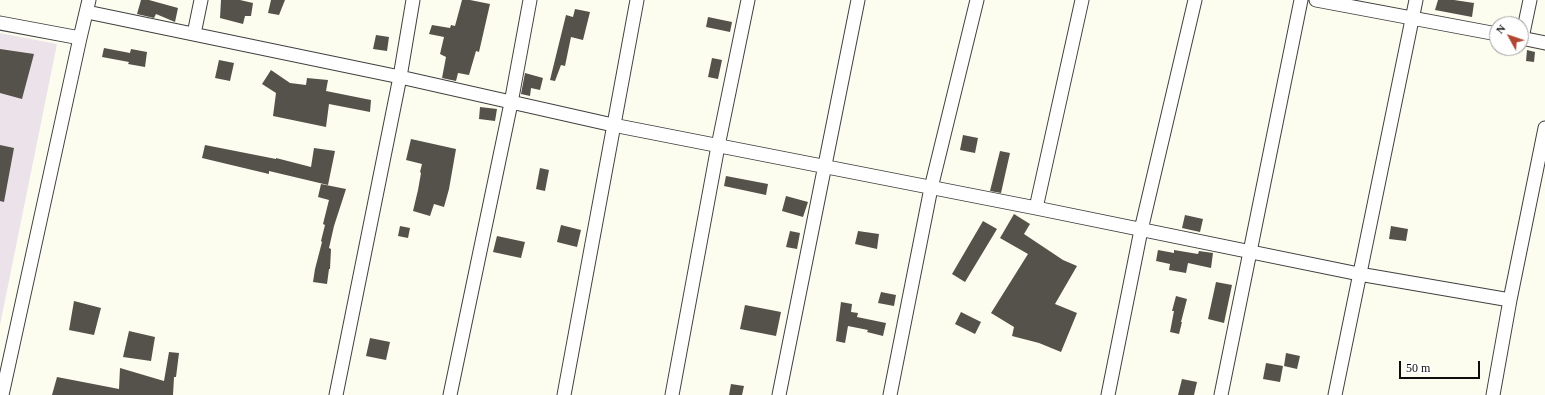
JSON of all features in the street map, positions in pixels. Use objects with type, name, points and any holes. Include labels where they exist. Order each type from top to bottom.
[{"type":"street","points":[[194,34],[201,0]]},
{"type":"street","points":[[336,395],[400,76],[413,0]]},
{"type":"street","points":[[450,395],[530,0]]},
{"type":"street","points":[[564,395],[637,0]]},
{"type":"street","points":[[672,395],[718,146],[748,0]]},
{"type":"street","points":[[779,395],[858,0]]},
{"type":"street","points":[[890,395],[931,188],[977,0]]},
{"type":"street","points":[[1036,208],[1082,0]]},
{"type":"street","points":[[1108,395],[1141,230],[1195,0]]},
{"type":"street","points":[[1221,395],[1301,0]]},
{"type":"street","points":[[1316,0],[1489,33]]},
{"type":"street","points":[[1335,395],[1416,0]]},
{"type":"street","points":[[1526,16],[1530,0]]},
{"type":"street","points":[[2,395],[88,6],[194,34],[400,76],[510,103],[613,125],[826,166],[1359,274],[1510,300]]},
{"type":"street","points":[[0,23],[80,38]]},
{"type":"street","points":[[1529,40],[1545,43]]},
{"type":"street","points":[[1493,395],[1510,300],[1545,128]]},
{"type":"shaded area","points":[[0,33],[57,44],[0,325]]},
{"type":"building","points":[[141,0],[149,0],[178,8],[175,22],[156,14],[154,18],[137,14]]},
{"type":"building","points":[[221,0],[240,0],[253,3],[251,16],[245,16],[243,24],[220,18]]},
{"type":"building","points":[[271,0],[285,0],[279,15],[268,13]]},
{"type":"building","points":[[462,0],[490,4],[479,52],[476,51],[469,75],[458,73],[456,81],[442,78],[446,57],[440,54],[444,37],[429,34],[432,25],[450,28],[451,25],[455,26]]},
{"type":"building","points":[[1438,0],[1454,0],[1474,3],[1472,17],[1435,10]]},
{"type":"building","points":[[575,9],[590,12],[583,40],[571,37],[565,66],[561,65],[555,81],[550,80],[566,15],[573,17]]},
{"type":"building","points":[[708,17],[732,22],[730,32],[706,27]]},
{"type":"building","points":[[376,35],[389,37],[387,51],[373,49]]},
{"type":"building","points":[[104,48],[130,53],[131,49],[147,52],[145,67],[128,64],[129,62],[102,57]]},
{"type":"building","points":[[0,49],[34,54],[22,99],[0,93]]},
{"type":"building","points":[[1529,50],[1535,52],[1534,62],[1526,61],[1526,56],[1529,56]]},
{"type":"building","points":[[712,58],[722,60],[718,79],[708,77]]},
{"type":"building","points":[[219,60],[234,63],[230,81],[215,78]]},
{"type":"building","points":[[271,70],[290,83],[306,85],[307,78],[328,80],[326,91],[371,100],[370,112],[329,104],[326,127],[273,116],[276,93],[262,84]]},
{"type":"building","points":[[525,73],[543,78],[540,90],[531,88],[530,96],[521,94]]},
{"type":"building","points":[[480,107],[497,109],[495,121],[479,119]]},
{"type":"building","points":[[963,135],[978,138],[975,153],[960,150]]},
{"type":"building","points":[[411,139],[456,149],[449,189],[444,207],[434,204],[430,216],[413,211],[422,164],[406,160]]},
{"type":"building","points":[[0,145],[14,148],[4,202],[0,201]]},
{"type":"building","points":[[205,145],[276,158],[311,167],[314,148],[335,151],[328,185],[269,171],[269,174],[202,158]]},
{"type":"building","points":[[1000,151],[1010,153],[1001,193],[990,191]]},
{"type":"building","points":[[540,168],[549,170],[545,191],[536,189]]},
{"type":"building","points":[[726,176],[768,184],[766,195],[724,186]]},
{"type":"building","points":[[321,184],[346,189],[334,226],[329,248],[331,249],[330,269],[327,284],[313,282],[325,225],[323,224],[329,200],[318,197]]},
{"type":"building","points":[[786,196],[808,202],[803,217],[782,211]]},
{"type":"building","points":[[1014,214],[1030,224],[1024,234],[1063,260],[1077,266],[1055,304],[1077,313],[1061,352],[1039,343],[1012,336],[1014,327],[991,313],[1028,254],[1000,238]]},
{"type":"building","points":[[1185,215],[1203,219],[1200,232],[1182,228]]},
{"type":"building","points":[[983,221],[997,229],[965,282],[952,274]]},
{"type":"building","points":[[561,225],[581,230],[577,247],[557,242]]},
{"type":"building","points":[[400,226],[410,228],[408,238],[398,236]]},
{"type":"building","points":[[1391,226],[1408,229],[1406,241],[1389,239]]},
{"type":"building","points":[[790,231],[800,233],[797,249],[786,247]]},
{"type":"building","points":[[858,231],[879,234],[877,249],[855,244]]},
{"type":"building","points":[[497,236],[525,242],[521,258],[493,252]]},
{"type":"building","points":[[1158,250],[1174,253],[1174,250],[1198,254],[1199,251],[1213,253],[1211,268],[1188,263],[1186,273],[1169,270],[1170,264],[1156,261]]},
{"type":"building","points":[[1216,282],[1232,285],[1224,323],[1208,319]]},
{"type":"building","points":[[881,292],[896,295],[894,306],[878,303]]},
{"type":"building","points":[[1176,296],[1187,299],[1179,334],[1170,332],[1174,311],[1172,311]]},
{"type":"building","points":[[74,301],[101,308],[94,335],[69,330]]},
{"type":"building","points":[[841,302],[852,304],[851,312],[858,313],[857,317],[886,323],[883,336],[867,332],[868,330],[848,326],[845,343],[836,341]]},
{"type":"building","points":[[745,305],[781,312],[776,336],[740,329]]},
{"type":"building","points":[[961,312],[981,322],[975,334],[955,324]]},
{"type":"building","points":[[129,331],[155,337],[151,361],[123,357]]},
{"type":"building","points":[[370,338],[390,342],[386,360],[366,356]]},
{"type":"building","points":[[169,352],[179,353],[176,377],[174,377],[173,395],[52,395],[57,377],[119,389],[120,368],[164,381]]},
{"type":"building","points":[[1286,353],[1300,356],[1297,369],[1284,366]]},
{"type":"building","points":[[1266,363],[1283,366],[1280,382],[1263,379]]},
{"type":"building","points":[[1182,379],[1197,382],[1194,395],[1178,395]]},
{"type":"building","points":[[731,384],[744,386],[742,395],[729,395]]}]
